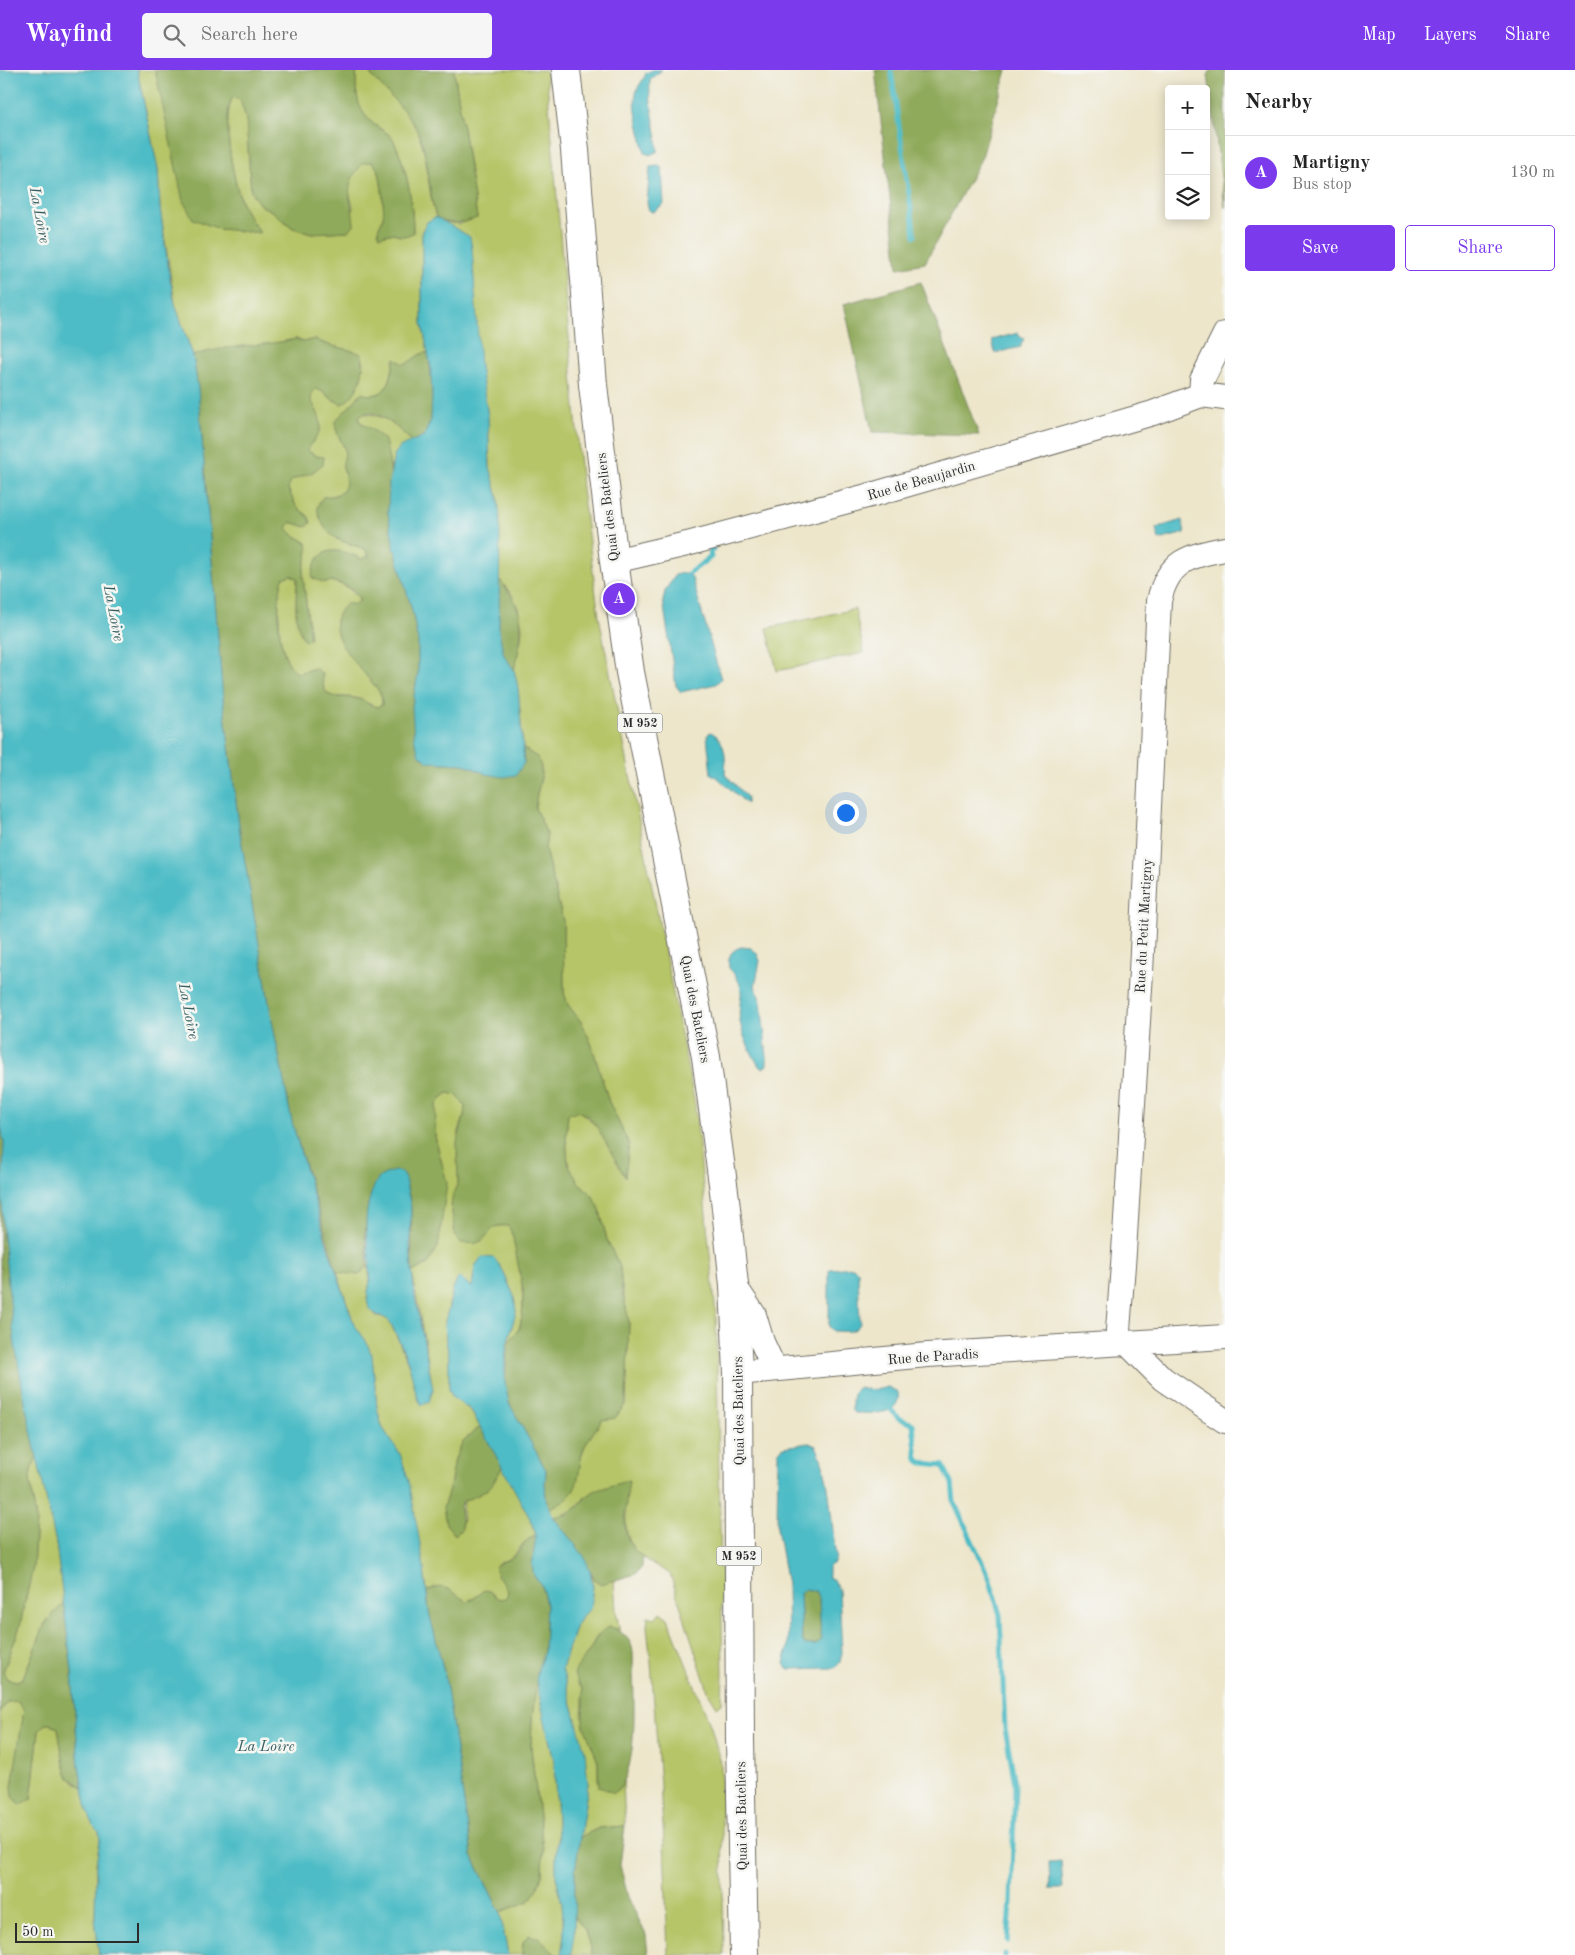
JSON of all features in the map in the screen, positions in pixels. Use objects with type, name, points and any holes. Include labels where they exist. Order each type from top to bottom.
[{"type":"main road","name":"Quai des Bateliers","points":[[566,70],[576,150],[593,385],[614,561],[630,672],[706,1057],[725,1198],[734,1285],[738,1373],[740,1739],[744,1955]]},
{"type":"street","points":[[1201,395],[1202,380],[1225,334]]},
{"type":"street","name":"Rue de Beaujardin","points":[[614,561],[678,546],[887,490],[1153,413],[1201,395],[1225,398]]},
{"type":"street","name":"Rue du Petit Martigny","points":[[1122,1343],[1124,1252],[1141,972],[1159,601],[1166,578],[1181,563],[1199,554],[1225,549]]},
{"type":"street","points":[[734,1285],[754,1315],[762,1342],[774,1368]]},
{"type":"street","points":[[1122,1343],[1225,1337]]},
{"type":"street","points":[[1122,1343],[1164,1379],[1225,1421]]},
{"type":"street","name":"Rue de Paradis","points":[[738,1373],[774,1368],[927,1355],[1122,1343]]},
{"type":"green space","points":[[137,70],[155,70],[156,76],[246,212],[233,170],[228,136],[229,107],[233,97],[240,99],[246,118],[251,192],[260,205],[272,211],[293,228],[312,233],[348,231],[353,207],[348,188],[353,174],[363,162],[372,162],[379,172],[383,195],[383,214],[378,228],[380,236],[394,233],[399,236],[413,233],[412,209],[402,161],[393,139],[364,114],[358,101],[356,86],[357,70],[369,70],[371,75],[408,115],[419,134],[436,217],[427,222],[422,231],[422,323],[428,353],[421,354],[403,364],[395,358],[390,381],[383,392],[370,396],[361,394],[335,422],[345,450],[343,467],[347,483],[340,493],[323,497],[336,539],[365,549],[369,557],[362,559],[347,553],[316,562],[312,578],[345,586],[360,600],[336,620],[338,633],[343,646],[381,694],[382,705],[378,707],[359,699],[328,694],[323,684],[322,674],[298,673],[290,668],[280,637],[278,593],[283,577],[291,575],[297,578],[296,610],[298,626],[305,641],[310,638],[303,576],[308,553],[307,543],[286,528],[291,522],[306,527],[309,517],[296,506],[288,489],[290,481],[313,472],[316,456],[308,451],[308,446],[317,434],[320,423],[317,412],[310,400],[312,393],[316,389],[321,390],[334,401],[357,387],[364,363],[361,355],[315,339],[303,342],[296,339],[205,352],[193,356],[175,304],[160,208],[158,169]]},
{"type":"green space","points":[[155,70],[357,70],[356,86],[358,101],[364,114],[393,139],[402,161],[412,209],[413,233],[404,236],[394,233],[380,236],[378,229],[383,214],[381,181],[379,172],[372,162],[363,163],[352,179],[350,192],[354,225],[348,231],[312,233],[293,228],[272,211],[260,205],[251,192],[246,118],[240,100],[233,97],[229,106],[228,136],[233,170],[245,210],[260,233],[219,229],[193,219],[183,201]]},
{"type":"green space","points":[[369,70],[454,70],[477,218],[452,223],[436,217],[425,151],[418,132],[407,114],[371,75]]},
{"type":"green space","points":[[454,70],[546,70],[582,489],[599,617],[695,1105],[716,1315],[723,1675],[722,1703],[717,1707],[709,1694],[670,1574],[642,1557],[631,1544],[626,1525],[626,1512],[585,1497],[575,1508],[563,1514],[553,1517],[550,1508],[567,1498],[572,1492],[577,1480],[583,1450],[590,1436],[602,1420],[615,1418],[626,1403],[629,1322],[622,1289],[620,1267],[607,1240],[599,1207],[592,1195],[578,1182],[568,1163],[566,1137],[568,1114],[578,1111],[585,1115],[601,1134],[618,1162],[629,1144],[609,1102],[591,1043],[582,1023],[568,1005],[564,993],[563,921],[545,849],[547,834],[535,808],[541,778],[536,757],[523,748],[518,687],[514,670],[522,628],[519,610],[512,595],[499,579],[498,498],[490,467],[488,416],[480,367],[445,222],[459,224],[477,218]]},
{"type":"green space","points":[[875,70],[1007,70],[982,157],[925,263],[898,268]]},
{"type":"green space","points":[[1211,70],[1225,70],[1225,208],[1210,85],[1208,75]]},
{"type":"green space","points":[[921,282],[979,435],[872,432],[844,304]]},
{"type":"green space","points":[[296,339],[303,342],[315,339],[361,354],[363,368],[357,389],[342,404],[316,389],[312,393],[311,400],[321,424],[318,434],[309,446],[308,451],[316,456],[324,457],[323,464],[313,472],[290,481],[288,489],[296,506],[309,517],[311,523],[306,527],[291,522],[287,528],[292,534],[307,543],[308,553],[303,576],[310,638],[305,641],[298,626],[296,611],[297,578],[291,575],[283,578],[279,600],[279,628],[285,655],[290,666],[298,673],[315,668],[322,674],[323,684],[328,694],[359,699],[378,707],[382,705],[380,693],[346,651],[339,639],[336,627],[338,615],[346,604],[357,604],[360,600],[354,591],[342,584],[332,581],[325,583],[312,578],[314,568],[322,554],[339,551],[362,559],[369,556],[365,549],[331,535],[322,523],[318,507],[323,497],[342,492],[346,480],[343,464],[345,450],[335,422],[361,393],[370,395],[383,391],[390,380],[395,358],[403,364],[421,354],[428,353],[432,384],[432,408],[431,420],[423,436],[413,442],[388,420],[380,416],[365,413],[359,416],[359,421],[385,440],[388,455],[391,472],[388,513],[394,546],[413,614],[418,642],[418,674],[412,706],[428,762],[464,764],[486,774],[524,763],[523,748],[537,757],[541,766],[541,778],[535,808],[547,834],[545,849],[563,921],[564,993],[568,1005],[582,1023],[591,1043],[609,1102],[629,1144],[625,1177],[597,1127],[588,1116],[578,1111],[568,1114],[566,1137],[568,1163],[578,1182],[592,1195],[599,1207],[607,1240],[620,1267],[622,1289],[629,1322],[626,1403],[615,1418],[602,1420],[583,1450],[577,1481],[572,1493],[560,1503],[550,1508],[546,1499],[546,1470],[509,1403],[505,1382],[507,1344],[520,1328],[523,1308],[523,1290],[512,1233],[508,1226],[498,1226],[492,1229],[481,1241],[474,1243],[461,1243],[455,1236],[451,1205],[458,1183],[457,1142],[465,1106],[457,1095],[448,1093],[440,1099],[436,1106],[435,1137],[447,1183],[438,1247],[428,1264],[412,1272],[411,1207],[406,1183],[401,1172],[368,1204],[365,1233],[368,1265],[359,1275],[337,1272],[292,1122],[272,1021],[240,833],[223,699],[198,389],[193,356],[218,349]]},
{"type":"green space","points":[[362,414],[377,416],[390,422],[413,442],[399,450],[391,472],[388,455],[365,425],[359,421],[358,416]]},
{"type":"green space","points":[[499,579],[515,602],[521,622],[520,643],[514,670],[504,655],[499,632]]},
{"type":"green space","points":[[855,609],[864,653],[777,671],[767,628]]},
{"type":"green space","points":[[448,1093],[457,1095],[465,1106],[464,1117],[459,1131],[458,1183],[453,1194],[455,1236],[482,1241],[493,1228],[509,1226],[516,1247],[521,1275],[523,1302],[520,1325],[507,1344],[516,1312],[514,1296],[501,1267],[482,1257],[475,1266],[472,1287],[465,1282],[454,1286],[444,1326],[449,1358],[449,1389],[453,1398],[470,1410],[480,1427],[463,1441],[455,1459],[450,1487],[443,1508],[463,1521],[462,1511],[465,1501],[490,1487],[503,1466],[533,1524],[536,1536],[525,1542],[512,1557],[500,1562],[496,1575],[504,1583],[508,1592],[507,1598],[499,1599],[489,1591],[466,1601],[435,1587],[427,1591],[423,1561],[400,1454],[382,1427],[377,1408],[372,1356],[366,1341],[354,1324],[337,1272],[359,1275],[368,1265],[370,1281],[367,1297],[376,1316],[386,1317],[390,1322],[403,1350],[418,1400],[433,1389],[412,1272],[428,1264],[442,1163],[435,1137],[436,1106],[440,1099]]},
{"type":"green space","points":[[0,1122],[4,1143],[3,1236],[26,1408],[37,1456],[31,1470],[30,1480],[36,1520],[33,1567],[19,1629],[3,1672],[7,1679],[17,1681],[23,1678],[46,1621],[64,1603],[72,1671],[79,1767],[83,1787],[69,1778],[64,1765],[58,1728],[51,1724],[45,1724],[39,1731],[31,1799],[20,1805],[13,1797],[12,1786],[24,1710],[18,1701],[7,1702],[0,1714]]},
{"type":"green space","points":[[480,1427],[503,1466],[487,1489],[463,1501],[460,1507],[462,1529],[455,1535],[446,1524],[443,1508],[450,1487],[455,1459],[463,1441]]},
{"type":"green space","points":[[37,1456],[56,1543],[64,1603],[46,1621],[23,1678],[17,1681],[7,1679],[3,1672],[19,1629],[33,1567],[36,1520],[30,1480],[31,1470]]},
{"type":"green space","points":[[629,1480],[625,1511],[626,1532],[629,1542],[643,1557],[642,1567],[636,1574],[601,1584],[595,1580],[553,1517],[568,1514],[594,1491]]},
{"type":"green space","points":[[536,1536],[534,1576],[542,1586],[546,1605],[544,1652],[538,1669],[532,1719],[531,1748],[543,1850],[542,1875],[537,1890],[529,1901],[500,1912],[472,1856],[445,1676],[429,1612],[427,1591],[439,1587],[448,1589],[466,1601],[473,1599],[484,1590],[489,1591],[499,1599],[506,1598],[508,1592],[495,1567],[513,1557],[527,1540]]},
{"type":"green space","points":[[591,1574],[595,1580],[608,1582],[614,1579],[616,1611],[620,1631],[616,1628],[595,1639],[577,1682],[583,1690],[582,1715],[598,1761],[598,1781],[620,1790],[623,1780],[625,1826],[599,1828],[580,1837],[588,1784],[574,1711],[562,1669],[576,1625],[590,1609],[593,1587]]},
{"type":"green space","points":[[805,1589],[815,1591],[819,1597],[821,1639],[816,1645],[805,1645],[802,1640],[800,1593]]},
{"type":"green space","points":[[660,1612],[668,1618],[711,1727],[721,1763],[724,1955],[668,1955],[664,1840],[647,1627],[648,1616],[655,1618]]},
{"type":"green space","points":[[610,1627],[620,1632],[631,1643],[633,1656],[634,1717],[631,1755],[628,1771],[622,1785],[614,1793],[599,1787],[598,1761],[583,1724],[583,1690],[574,1675],[598,1635]]},
{"type":"green space","points":[[536,1681],[554,1761],[558,1838],[556,1876],[562,1904],[564,1935],[561,1955],[556,1955],[540,1938],[523,1942],[522,1955],[508,1955],[500,1912],[529,1901],[542,1875],[543,1850],[531,1748]]},
{"type":"green space","points":[[18,1701],[24,1710],[22,1725],[31,1799],[39,1731],[45,1724],[51,1724],[58,1728],[64,1765],[73,1782],[83,1787],[92,1824],[99,1831],[95,1918],[99,1955],[0,1955],[0,1714],[7,1702]]},
{"type":"green space","points":[[625,1826],[620,1865],[628,1897],[646,1935],[648,1955],[592,1955],[585,1930],[574,1916],[575,1871],[580,1837],[599,1828]]},
{"type":"green space","points":[[574,1916],[585,1930],[592,1955],[571,1955]]},
{"type":"green space","points":[[529,1935],[540,1938],[556,1955],[522,1955],[523,1942]]},
{"type":"water","name":"La Loire","points":[[0,70],[137,70],[158,169],[160,208],[169,273],[175,304],[193,356],[198,389],[223,699],[240,833],[272,1021],[292,1122],[327,1244],[354,1324],[366,1341],[372,1356],[377,1408],[382,1427],[400,1454],[409,1481],[423,1561],[429,1612],[445,1676],[472,1856],[500,1912],[508,1955],[99,1955],[95,1918],[99,1831],[92,1824],[79,1767],[72,1671],[56,1543],[26,1408],[14,1339],[3,1236],[4,1143],[0,1122]]},
{"type":"water","points":[[653,70],[662,70],[650,79],[650,97],[658,151],[650,155],[645,153],[636,112],[635,96],[646,73]]},
{"type":"water","points":[[658,166],[662,168],[664,204],[653,212],[649,211],[647,203],[650,167]]},
{"type":"water","points":[[436,217],[470,237],[472,248],[480,367],[488,416],[490,467],[498,498],[500,519],[499,632],[504,655],[514,670],[518,687],[524,763],[516,775],[504,777],[486,774],[464,764],[428,762],[419,754],[414,738],[412,706],[418,674],[418,642],[413,614],[394,546],[388,513],[389,483],[394,455],[401,446],[424,436],[431,420],[431,368],[422,323],[422,231],[427,222]]},
{"type":"water","points":[[1018,333],[1024,339],[1021,347],[995,353],[992,340]]},
{"type":"water","points":[[1182,520],[1185,533],[1159,540],[1156,528]]},
{"type":"water","points":[[689,573],[692,578],[721,679],[716,684],[681,692],[676,686],[663,601],[665,591],[675,575]]},
{"type":"water","points":[[710,732],[719,739],[724,749],[725,774],[747,797],[747,804],[711,774],[707,736]]},
{"type":"water","points":[[741,947],[751,948],[757,953],[760,961],[755,986],[761,1002],[767,1057],[767,1065],[763,1068],[759,1066],[744,1036],[739,1017],[740,984],[729,968],[730,955]]},
{"type":"water","points":[[394,1171],[401,1172],[405,1179],[411,1207],[410,1246],[414,1292],[433,1389],[429,1402],[422,1405],[416,1392],[407,1359],[390,1322],[374,1313],[367,1301],[370,1281],[366,1228],[368,1206],[378,1179]]},
{"type":"water","points":[[482,1257],[494,1258],[501,1267],[514,1296],[516,1312],[507,1344],[505,1364],[505,1382],[509,1403],[546,1470],[546,1499],[553,1517],[584,1556],[590,1570],[593,1587],[590,1609],[576,1625],[562,1669],[585,1752],[588,1784],[575,1871],[574,1934],[571,1955],[561,1955],[564,1935],[562,1904],[556,1876],[558,1838],[554,1761],[536,1681],[544,1652],[546,1605],[542,1586],[534,1576],[532,1565],[536,1536],[533,1524],[471,1410],[453,1398],[449,1389],[449,1358],[444,1326],[454,1286],[459,1277],[472,1287],[475,1266]]},
{"type":"water","points":[[853,1267],[858,1271],[860,1323],[856,1329],[833,1331],[829,1327],[829,1270]]},
{"type":"water","points":[[888,1387],[898,1392],[898,1400],[890,1410],[877,1413],[855,1413],[852,1411],[853,1396],[857,1388],[875,1390]]},
{"type":"water","points":[[809,1443],[816,1446],[825,1471],[836,1557],[834,1563],[828,1567],[828,1577],[834,1580],[839,1590],[842,1653],[840,1662],[835,1668],[788,1669],[784,1664],[788,1647],[787,1585],[777,1528],[778,1453],[783,1447]],"holes":[[[805,1589],[815,1591],[819,1597],[821,1639],[816,1645],[805,1645],[802,1640],[800,1593]]]},
{"type":"water","points":[[1061,1861],[1063,1889],[1050,1889],[1049,1862]]},
{"type":"waterway","points":[[891,70],[915,236]]},
{"type":"waterway","points":[[689,573],[711,557],[709,550],[713,549]]},
{"type":"waterway","points":[[888,1406],[898,1418],[913,1424],[917,1459],[922,1463],[943,1465],[952,1483],[954,1502],[989,1577],[1000,1615],[1005,1728],[1015,1784],[1008,1941]]},
{"type":"place","name":"Martigny","points":[[619,599]]}]
